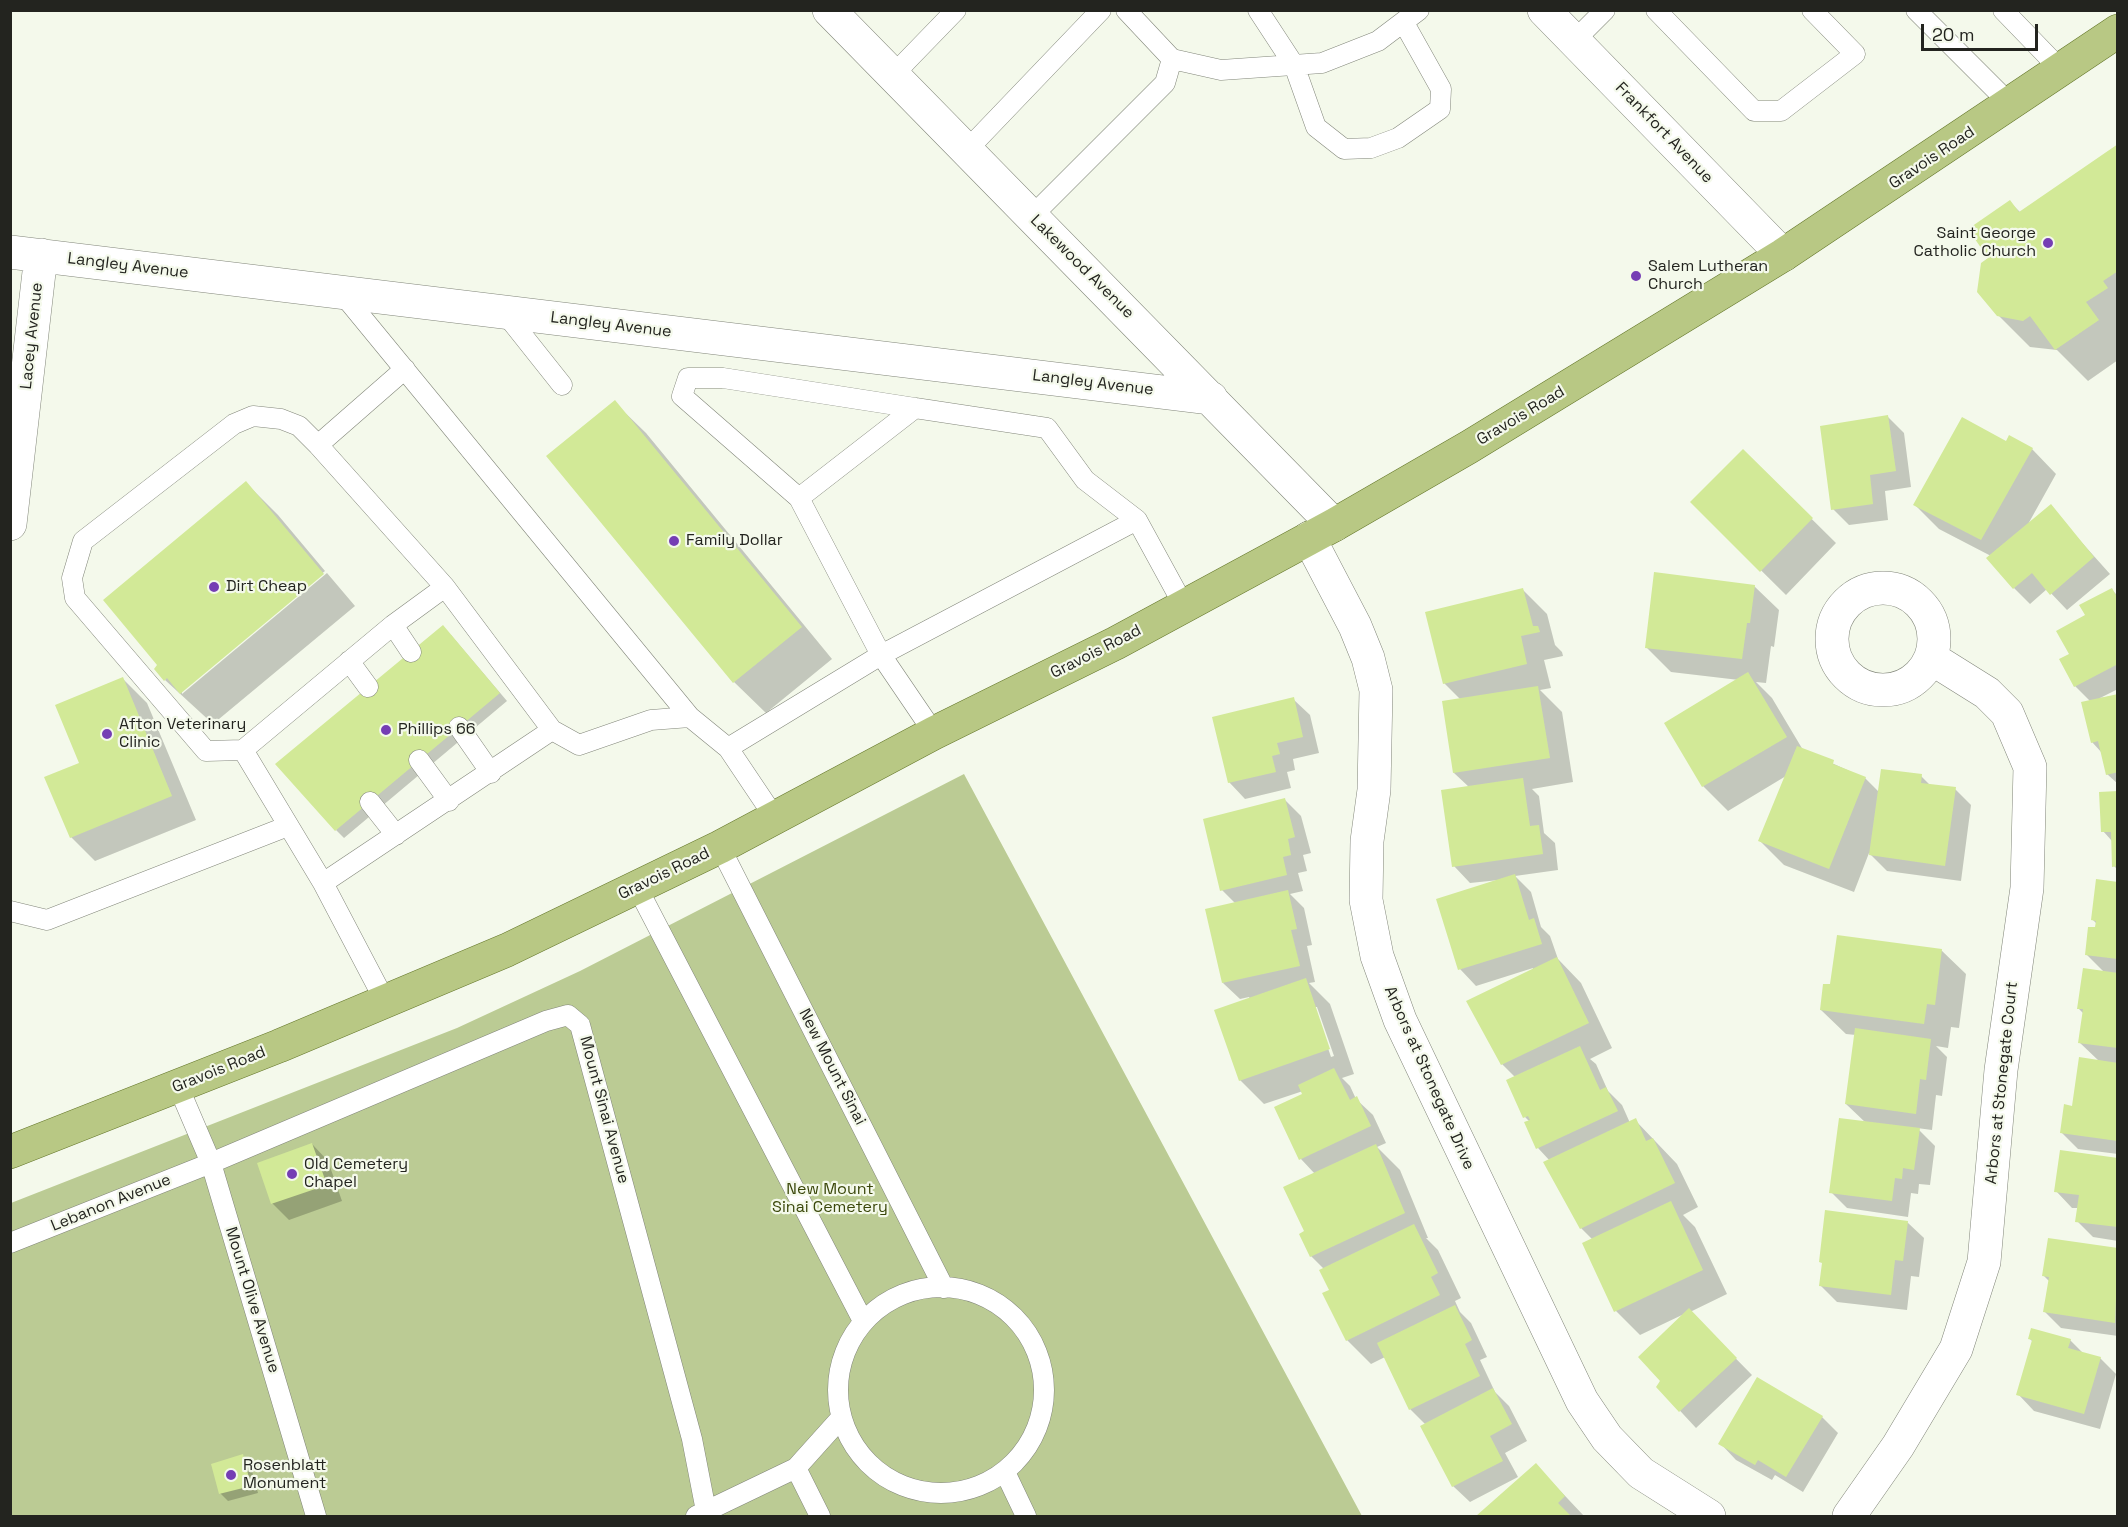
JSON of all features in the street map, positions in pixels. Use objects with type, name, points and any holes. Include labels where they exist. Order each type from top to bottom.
[{"type":"main road","name":"Gravois Road","points":[[10,1152],[386,1003],[507,950],[720,847],[934,733],[1184,606],[1321,532],[1469,447],[1784,255],[2011,105],[2118,31]]},
{"type":"street","name":"Lakewood Avenue","points":[[829,10],[1211,398],[1321,532]]},
{"type":"street","name":"Frankfort Avenue","points":[[1544,10],[1784,255]]},
{"type":"street","name":"Langley Avenue","points":[[26,254],[1211,398]]},
{"type":"street","name":"Lacey Avenue","points":[[10,524],[26,254]]},
{"type":"street","name":"Arbors at Stonegate Drive","points":[[1321,532],[1368,658],[1376,690],[1374,790],[1367,841],[1366,900],[1377,956],[1400,1020],[1582,1401],[1607,1438],[1641,1473],[1709,1516]]},
{"type":"street","name":"Arbors at Stonegate Court","points":[[1849,1516],[1898,1446],[1956,1349],[1984,1262],[2001,1070],[2027,888],[2030,767],[2007,713],[1987,693],[1931,658]]},
{"type":"lane","points":[[893,75],[956,10]]},
{"type":"lane","points":[[967,150],[1101,10]]},
{"type":"lane","points":[[1126,10],[1172,59],[1221,70],[1294,65],[1322,63],[1378,41],[1411,17],[1441,89],[1440,109],[1398,138],[1371,148],[1344,149],[1316,127],[1294,65],[1258,10]]},
{"type":"lane","points":[[1574,41],[1605,10]]},
{"type":"lane","points":[[1656,10],[1754,111],[1781,111],[1855,54],[1812,10]]},
{"type":"lane","points":[[1916,10],[2011,105]]},
{"type":"lane","points":[[2003,10],[2060,69]]},
{"type":"lane","points":[[1032,216],[1165,83],[1172,59]]},
{"type":"lane","points":[[341,292],[690,717],[728,748],[775,818]]},
{"type":"lane","points":[[504,312],[562,385]]},
{"type":"lane","points":[[318,445],[405,369]]},
{"type":"lane","points":[[934,733],[881,655],[799,498],[682,396],[688,378],[723,378],[1047,428],[1085,480],[1137,520],[1184,606]]},
{"type":"lane","points":[[799,498],[915,408]]},
{"type":"lane","points":[[445,587],[393,625],[243,750],[206,751],[75,598],[72,578],[83,542],[234,424],[253,417],[281,419],[298,426],[318,445],[445,587],[552,730],[579,745],[651,720],[690,717]]},
{"type":"lane","points":[[728,748],[881,655],[1137,520]]},
{"type":"lane","points":[[393,625],[411,652]]},
{"type":"lane","points":[[349,661],[368,687]]},
{"type":"lane","points":[[459,727],[491,773]]},
{"type":"lane","points":[[323,883],[491,773],[552,730]]},
{"type":"lane","points":[[243,750],[323,883],[386,1003]]},
{"type":"lane","points":[[419,760],[449,801]]},
{"type":"lane","points":[[370,802],[396,835]]},
{"type":"lane","points":[[10,911],[47,920],[288,825]]},
{"type":"lane","name":"New Mount Sinai","points":[[720,847],[944,1288]]},
{"type":"lane","points":[[637,887],[863,1321]]},
{"type":"lane","name":"Mount Sinai Avenue","points":[[211,1163],[546,1021],[568,1015],[580,1025],[692,1439],[703,1515]]},
{"type":"lane","name":"Mount Olive Avenue","points":[[178,1086],[211,1163],[316,1516]]},
{"type":"lane","name":"Lebanon Avenue","points":[[10,1243],[211,1163]]},
{"type":"lane","points":[[923,1288],[944,1288],[958,1288],[990,1299],[1018,1320],[1037,1350],[1045,1382],[1042,1416],[1028,1447],[1005,1472],[975,1489],[942,1494],[908,1489],[878,1473],[855,1449],[840,1419],[837,1384],[844,1350],[863,1321],[890,1300],[923,1288]]},
{"type":"lane","points":[[703,1515],[796,1468],[840,1419]]},
{"type":"lane","points":[[796,1468],[820,1516]]},
{"type":"lane","points":[[1005,1472],[1026,1516]]},
{"type":"green space","name":"New Mount Sinai Cemetery","points":[[964,774],[1362,1516],[11,1516],[11,1203],[457,1028],[580,971]]},
{"type":"building","name":"Saint George Catholic Church","points":[[2118,144],[2118,271],[2103,281],[2108,288],[2086,302],[2099,320],[2055,350],[2030,316],[2023,321],[1997,316],[1977,292],[1981,263],[1988,258],[1968,229],[2010,200],[2019,212]]},
{"type":"building","name":"Family Dollar","points":[[615,400],[802,627],[733,683],[546,456]]},
{"type":"building","points":[[1888,415],[1896,471],[1870,475],[1873,504],[1831,510],[1820,426]]},
{"type":"building","points":[[1962,417],[2006,441],[2009,435],[2033,448],[1981,540],[1913,505]]},
{"type":"building","points":[[1743,449],[1813,518],[1760,572],[1690,502]]},
{"type":"building","name":"Dirt Cheap","points":[[246,481],[324,574],[180,694],[167,678],[164,681],[154,669],[157,665],[103,600]]},
{"type":"building","points":[[2051,504],[2094,557],[2050,595],[2032,573],[2013,589],[1986,558]]},
{"type":"building","points":[[1654,572],[1755,585],[1742,659],[1645,648]]},
{"type":"building","points":[[1523,588],[1533,626],[1538,626],[1540,632],[1521,636],[1527,664],[1443,684],[1425,612]]},
{"type":"building","points":[[2112,588],[2118,599],[2118,664],[2074,687],[2059,659],[2069,654],[2056,631],[2085,615],[2079,605]]},
{"type":"building","name":"Phillips 66","points":[[443,625],[500,693],[335,831],[275,764]]},
{"type":"building","points":[[1748,672],[1787,737],[1702,787],[1664,723]]},
{"type":"building","name":"Afton Veterinary Clinic","points":[[123,677],[172,796],[70,838],[44,777],[79,763],[55,705]]},
{"type":"building","points":[[1538,686],[1550,758],[1453,773],[1442,701]]},
{"type":"building","points":[[2118,694],[2118,772],[2106,775],[2098,741],[2091,743],[2081,702]]},
{"type":"building","points":[[1294,697],[1303,737],[1277,743],[1280,754],[1272,756],[1276,772],[1228,783],[1212,717]]},
{"type":"building","points":[[1797,746],[1834,760],[1833,764],[1866,777],[1829,869],[1758,841]]},
{"type":"building","points":[[1881,769],[1922,774],[1921,783],[1956,787],[1945,866],[1869,855]]},
{"type":"building","points":[[1523,778],[1530,826],[1539,825],[1543,854],[1452,867],[1441,790]]},
{"type":"building","points":[[2118,791],[2118,866],[2112,867],[2111,832],[2101,832],[2099,792]]},
{"type":"building","points":[[1285,798],[1295,837],[1288,839],[1291,855],[1283,857],[1287,875],[1220,891],[1203,819]]},
{"type":"building","points":[[1515,874],[1529,920],[1534,918],[1542,944],[1458,970],[1436,899]]},
{"type":"building","points":[[2096,879],[2118,882],[2118,959],[2085,955],[2088,927],[2095,927],[2096,921],[2091,920]]},
{"type":"building","points":[[1288,890],[1297,929],[1291,930],[1300,966],[1222,983],[1205,909]]},
{"type":"building","points":[[1837,935],[1942,949],[1935,1005],[1927,1004],[1924,1024],[1820,1010],[1823,984],[1830,984]]},
{"type":"building","points":[[1557,957],[1589,1023],[1501,1065],[1466,1001]]},
{"type":"building","points":[[2083,968],[2118,973],[2118,1048],[2078,1043],[2083,1009],[2077,1009]]},
{"type":"building","points":[[1306,978],[1330,1049],[1239,1081],[1214,1010]]},
{"type":"building","points":[[1855,1028],[1931,1039],[1926,1080],[1920,1079],[1916,1114],[1845,1104]]},
{"type":"building","points":[[1580,1046],[1600,1090],[1606,1087],[1618,1111],[1536,1149],[1524,1122],[1530,1120],[1528,1116],[1523,1118],[1506,1080]]},
{"type":"building","points":[[2079,1057],[2118,1063],[2118,1141],[2060,1133],[2064,1104],[2072,1106]]},
{"type":"building","points":[[1334,1068],[1350,1100],[1357,1096],[1371,1126],[1299,1160],[1274,1107],[1302,1094],[1298,1085]]},
{"type":"building","points":[[1636,1118],[1646,1141],[1653,1138],[1675,1183],[1580,1229],[1543,1162]]},
{"type":"building","points":[[1839,1118],[1920,1128],[1914,1170],[1903,1168],[1902,1179],[1895,1178],[1892,1201],[1829,1193]]},
{"type":"building","name":"Old Cemetery Chapel","points":[[312,1143],[327,1185],[271,1204],[257,1163]]},
{"type":"building","points":[[1376,1144],[1405,1213],[1310,1257],[1299,1234],[1304,1231],[1283,1187]]},
{"type":"building","points":[[2060,1150],[2118,1158],[2118,1227],[2075,1222],[2079,1195],[2054,1192]]},
{"type":"building","points":[[1671,1201],[1703,1270],[1614,1312],[1582,1243]]},
{"type":"building","points":[[1825,1210],[1908,1221],[1903,1261],[1895,1260],[1891,1295],[1819,1286],[1822,1263],[1819,1262]]},
{"type":"building","points":[[1414,1224],[1438,1273],[1431,1277],[1440,1295],[1346,1341],[1322,1293],[1329,1290],[1319,1270]]},
{"type":"building","points":[[2048,1238],[2118,1248],[2115,1323],[2043,1312],[2049,1277],[2042,1276]]},
{"type":"building","points":[[1455,1305],[1472,1340],[1465,1344],[1480,1376],[1409,1410],[1377,1343]]},
{"type":"building","points":[[1689,1308],[1737,1358],[1679,1412],[1656,1387],[1660,1381],[1638,1357]]},
{"type":"building","points":[[2031,1328],[2071,1339],[2068,1348],[2101,1357],[2084,1414],[2016,1395],[2032,1340],[2028,1339]]},
{"type":"building","points":[[1757,1377],[1823,1416],[1786,1477],[1758,1460],[1755,1465],[1718,1444]]},
{"type":"building","points":[[1493,1388],[1512,1424],[1490,1436],[1503,1461],[1452,1487],[1420,1426]]},
{"type":"building","name":"Rosenblatt Monument","points":[[243,1454],[251,1486],[219,1494],[211,1464]]},
{"type":"building","points":[[1536,1463],[1565,1496],[1558,1503],[1571,1516],[1476,1516]]},
{"type":"place","name":"Saint George Catholic Church","points":[[2048,243]]},
{"type":"place","name":"Salem Lutheran Church","points":[[1636,276]]},
{"type":"place","name":"Family Dollar","points":[[674,541]]},
{"type":"place","name":"Dirt Cheap","points":[[214,587]]},
{"type":"place","name":"Phillips 66","points":[[386,730]]},
{"type":"place","name":"Afton Veterinary Clinic","points":[[107,734]]},
{"type":"place","name":"Old Cemetery Chapel","points":[[292,1174]]},
{"type":"place","name":"Rosenblatt Monument","points":[[231,1475]]}]
